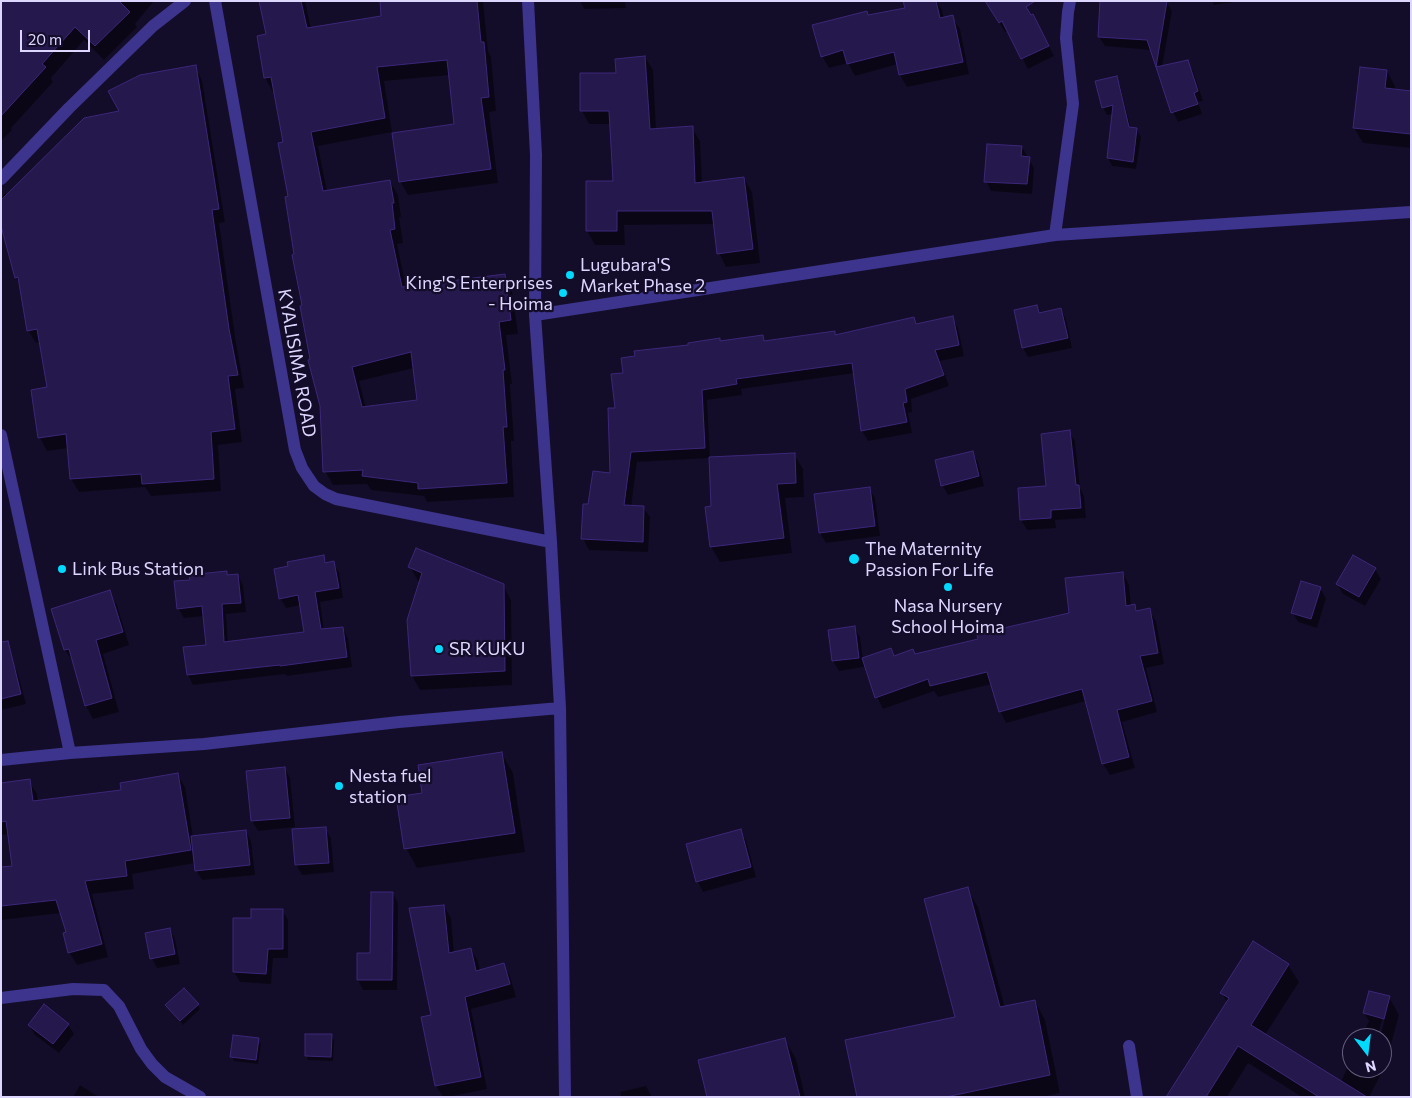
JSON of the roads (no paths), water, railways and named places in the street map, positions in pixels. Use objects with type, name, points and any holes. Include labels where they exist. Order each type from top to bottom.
[{"type":"street","points":[[1,179],[69,108],[153,26],[185,1]]},
{"type":"street","name":"KYALISIMA ROAD","points":[[215,1],[295,450],[302,468],[314,486],[324,494],[336,499],[551,542]]},
{"type":"street","points":[[528,1],[536,156],[535,316],[551,542],[560,708],[565,1097]]},
{"type":"street","points":[[1055,235],[1073,104],[1066,38],[1070,1]]},
{"type":"street","points":[[535,316],[1055,235],[1411,212]]},
{"type":"street","points":[[1,435],[70,753]]},
{"type":"street","points":[[1,760],[70,753],[204,744],[399,722],[560,708]]},
{"type":"street","points":[[1,998],[73,988],[104,990],[119,1006],[141,1049],[152,1064],[166,1077],[200,1097]]},
{"type":"street","points":[[1129,1046],[1137,1097]]},
{"type":"place","name":"Lugubara'S Market Phase 2","points":[[570,275]]},
{"type":"place","name":"King'S Enterprises - Hoima","points":[[563,293]]},
{"type":"place","name":"The Maternity Passion For Life","points":[[854,559]]},
{"type":"place","name":"Link Bus Station","points":[[62,569]]},
{"type":"place","name":"Nasa Nursery School Hoima","points":[[948,587]]},
{"type":"place","name":"SR KUKU","points":[[439,649]]},
{"type":"place","name":"Nesta fuel station","points":[[339,786]]}]
